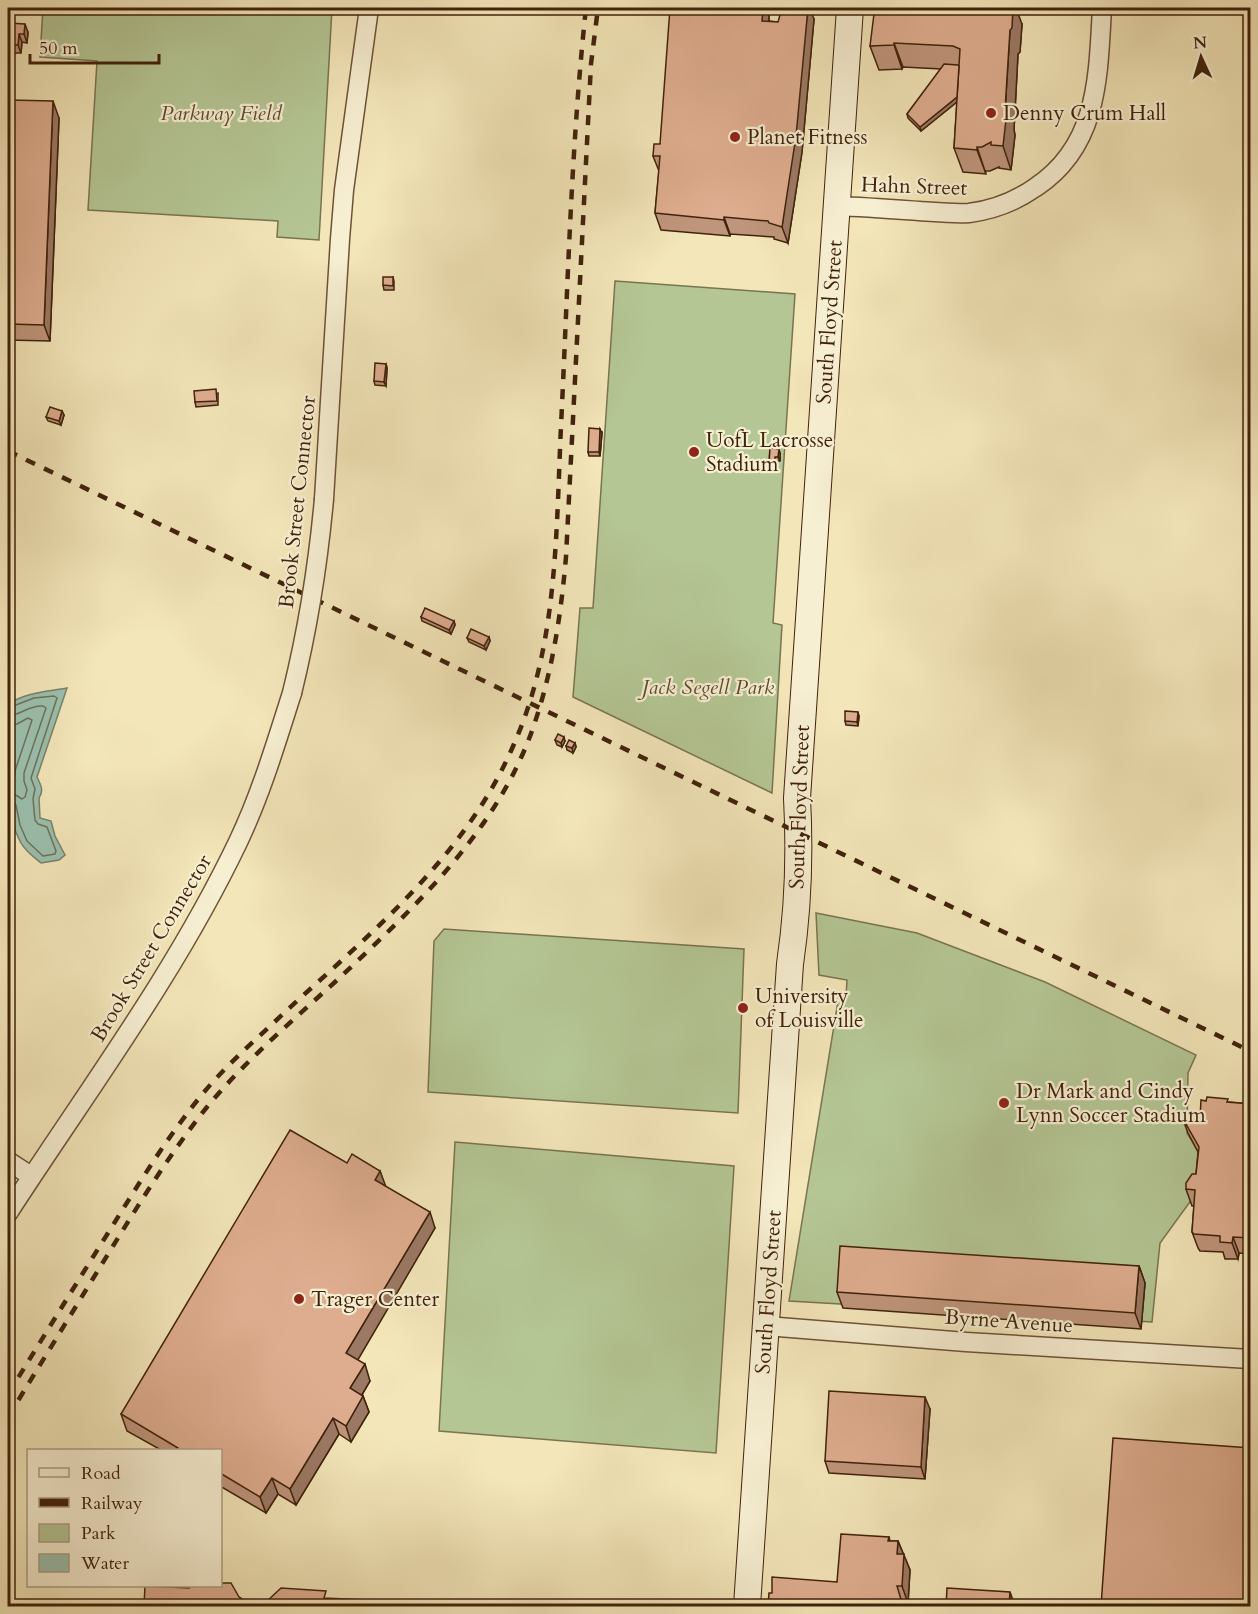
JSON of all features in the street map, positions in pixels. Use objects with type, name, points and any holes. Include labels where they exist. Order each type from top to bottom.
[{"type":"street","name":"Brook Street Connector","points":[[8,1212],[144,1008],[194,927],[238,842],[265,778],[292,693],[304,642],[320,545],[344,190],[369,8]]},
{"type":"street","name":"South Floyd Street","points":[[747,1606],[793,943],[799,834],[796,798],[850,8]]},
{"type":"street","name":"Hahn Street","points":[[837,206],[968,213],[1006,204],[1042,184],[1071,154],[1089,118],[1097,80],[1102,8]]},
{"type":"street","points":[[8,1161],[31,1176]]},
{"type":"street","name":"Byrne Avenue","points":[[766,1326],[1251,1359]]},
{"type":"green space","name":"Parkway Field","points":[[43,8],[332,8],[319,240],[277,237],[278,221],[88,210],[97,61],[40,57]]},
{"type":"green space","name":"UofL Lacrosse Stadium","points":[[615,281],[795,294],[773,623],[782,625],[772,793],[573,697],[580,608],[593,608]]},
{"type":"green space","name":"Dr Mark and Cindy Lynn Soccer Stadium","points":[[816,913],[917,933],[1045,982],[1196,1055],[1188,1073],[1187,1133],[1211,1173],[1160,1243],[1152,1322],[789,1301],[839,995],[846,996],[847,980],[819,975]]},
{"type":"green space","points":[[444,929],[744,949],[738,1113],[428,1092],[434,941]]},
{"type":"green space","points":[[455,1142],[734,1166],[716,1453],[439,1431]]},
{"type":"water","points":[[67,688],[37,777],[42,790],[39,798],[40,818],[51,821],[55,836],[65,855],[59,860],[41,863],[21,843],[10,811],[6,775],[8,704],[30,695]]},
{"type":"building","name":"Planet Fitness","points":[[670,8],[763,8],[762,21],[778,22],[782,8],[808,8],[796,136],[782,227],[768,221],[724,217],[724,220],[655,213],[660,156],[653,156],[654,144],[660,144]]},
{"type":"building","name":"Denny Crum Hall","points":[[876,8],[1013,8],[1003,146],[991,145],[991,142],[977,147],[977,150],[954,148],[960,49],[953,46],[894,43],[894,45],[870,46]]},
{"type":"building","points":[[8,23],[25,24],[24,34],[19,34],[18,45],[8,45]]},
{"type":"building","points":[[944,64],[959,66],[957,97],[920,127],[907,114]]},
{"type":"building","points":[[8,100],[53,101],[44,325],[8,324]]},
{"type":"building","points":[[383,277],[393,277],[393,286],[383,285]]},
{"type":"building","points":[[375,363],[386,364],[384,382],[374,381]]},
{"type":"building","points":[[216,389],[217,401],[195,402],[194,391]]},
{"type":"building","points":[[50,407],[62,411],[59,421],[46,417]]},
{"type":"building","points":[[589,428],[600,429],[599,452],[588,452]]},
{"type":"building","points":[[770,448],[779,449],[774,465],[769,464]]},
{"type":"building","points":[[425,608],[454,621],[449,630],[421,617]]},
{"type":"building","points":[[471,629],[489,637],[484,646],[467,638]]},
{"type":"building","points":[[845,711],[858,712],[857,722],[845,721]]},
{"type":"building","points":[[558,734],[564,737],[561,743],[555,740]]},
{"type":"building","points":[[569,740],[575,743],[572,748],[566,746]]},
{"type":"building","points":[[1207,1097],[1251,1104],[1251,1238],[1233,1237],[1232,1243],[1220,1242],[1220,1236],[1192,1232],[1195,1190],[1186,1189],[1186,1183],[1192,1174],[1196,1174],[1199,1147],[1182,1117],[1200,1118],[1201,1100],[1206,1101]]},
{"type":"building","name":"Trager Center","points":[[290,1130],[347,1163],[352,1154],[380,1171],[375,1180],[430,1212],[346,1353],[365,1364],[350,1388],[363,1396],[346,1426],[333,1418],[290,1489],[272,1478],[260,1497],[222,1474],[222,1449],[177,1449],[121,1414]]},
{"type":"building","points":[[840,1246],[1139,1266],[1135,1313],[837,1292]]},
{"type":"building","points":[[829,1391],[925,1397],[921,1467],[825,1461]]},
{"type":"building","points":[[1113,1438],[1251,1448],[1251,1606],[1101,1606]]},
{"type":"building","points":[[841,1534],[889,1537],[888,1541],[898,1541],[897,1554],[904,1554],[902,1586],[897,1586],[903,1606],[768,1606],[769,1593],[772,1593],[772,1577],[837,1582]]},
{"type":"building","points":[[222,1583],[231,1583],[239,1597],[250,1604],[264,1604],[281,1588],[326,1591],[324,1598],[367,1600],[367,1606],[144,1606],[145,1587],[222,1587]]},
{"type":"building","points":[[947,1588],[1010,1592],[1009,1606],[946,1606]]},
{"type":"railway","points":[[8,1394],[144,1176],[196,1102],[238,1056],[383,922],[444,857],[494,784],[514,744],[539,667],[552,588],[556,547],[573,164],[586,8]]},
{"type":"railway","points":[[8,1417],[146,1193],[207,1107],[253,1058],[365,954],[424,895],[477,832],[520,761],[547,681],[559,620],[564,578],[591,64],[598,8]]},
{"type":"railway","points":[[8,451],[1250,1051]]},
{"type":"place","name":"Denny Crum Hall","points":[[991,113]]},
{"type":"place","name":"Planet Fitness","points":[[735,137]]},
{"type":"place","name":"UofL Lacrosse Stadium","points":[[694,452]]},
{"type":"place","name":"University of Louisville","points":[[743,1008]]},
{"type":"place","name":"Dr Mark and Cindy Lynn Soccer Stadium","points":[[1004,1103]]},
{"type":"place","name":"Trager Center","points":[[299,1299]]},
{"type":"park label","name":"Jack Segell Park","points":[[708,687]]}]
